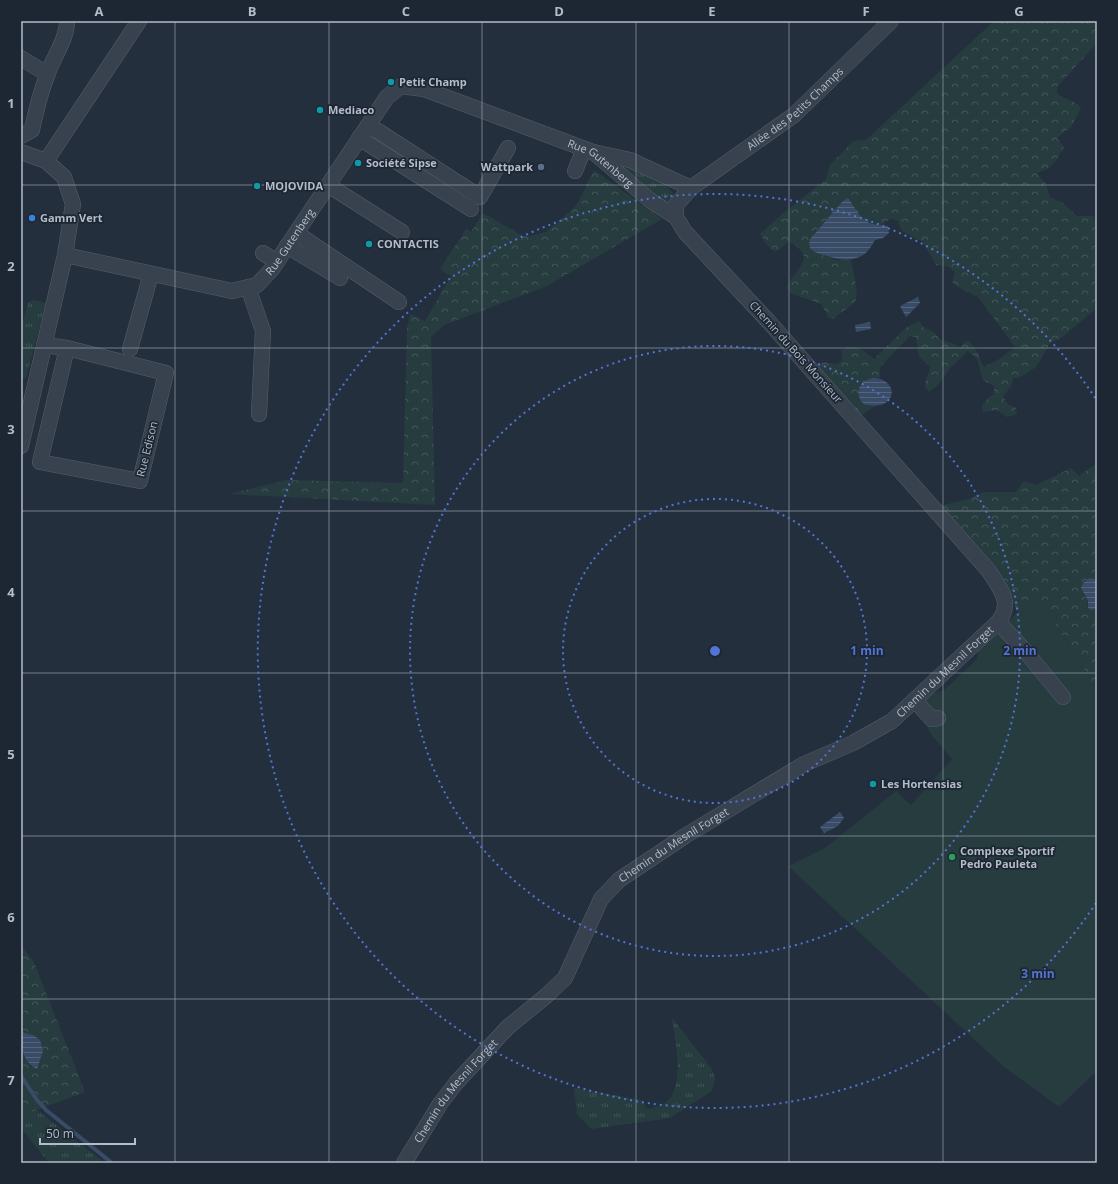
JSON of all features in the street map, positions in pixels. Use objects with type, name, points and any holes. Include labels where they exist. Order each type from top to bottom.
[{"type":"street","points":[[21,136],[32,130],[40,93],[66,32],[66,21]]},
{"type":"street","points":[[46,161],[139,21]]},
{"type":"street","name":"Allée des Petits Champs","points":[[691,188],[794,115],[891,21]]},
{"type":"street","points":[[21,58],[47,74]]},
{"type":"street","name":"Rue Gutenberg","points":[[66,255],[232,291],[257,285],[277,262],[328,185],[341,154],[363,132],[375,103],[387,97],[401,86],[424,89],[588,150],[651,201],[676,217]]},
{"type":"street","points":[[363,132],[378,131],[480,197],[508,148]]},
{"type":"street","points":[[363,132],[471,209]]},
{"type":"street","points":[[574,171],[588,150],[630,160],[691,188],[676,204],[676,217]]},
{"type":"street","points":[[21,152],[46,161],[64,177],[73,204],[66,255],[44,345],[28,386],[21,446]]},
{"type":"street","points":[[328,185],[402,232]]},
{"type":"street","name":"Chemin du Bois Monsieur","points":[[676,217],[685,232],[769,322],[988,570],[1004,597]]},
{"type":"street","points":[[296,234],[398,302]]},
{"type":"street","points":[[287,246],[340,278]]},
{"type":"street","points":[[263,252],[277,262]]},
{"type":"street","points":[[130,349],[151,274]]},
{"type":"street","points":[[248,287],[263,331],[259,414]]},
{"type":"street","name":"Rue Edison","points":[[44,345],[67,348],[166,373],[140,481],[40,462],[67,348]]},
{"type":"street","name":"Chemin du Mesnil Forget","points":[[404,1163],[440,1104],[456,1082],[508,1027],[546,996],[565,978],[601,899],[619,880],[684,836],[804,764],[877,731],[892,721],[998,622],[1006,611],[1004,597]]},
{"type":"street","points":[[998,622],[1026,652],[1063,697]]},
{"type":"street","points":[[914,700],[932,719],[938,718]]},
{"type":"green space","points":[[994,21],[1097,21],[1097,43],[1057,87],[1057,93],[1076,103],[1081,108],[1071,127],[1057,138],[1064,147],[1057,159],[1047,169],[1037,174],[1046,184],[1050,197],[1063,203],[1077,216],[1093,216],[1097,223],[1097,308],[1061,338],[1050,343],[1036,367],[1019,378],[1013,378],[1012,384],[1003,397],[1008,404],[1016,408],[1017,414],[1007,417],[997,410],[983,412],[982,406],[988,398],[994,394],[994,386],[983,380],[977,359],[968,351],[951,367],[938,385],[929,392],[925,387],[930,366],[919,357],[916,337],[910,336],[880,367],[880,378],[873,378],[858,389],[858,394],[865,405],[877,405],[859,417],[818,368],[822,362],[837,364],[842,360],[841,351],[845,348],[858,348],[874,359],[907,327],[919,321],[924,328],[934,332],[940,339],[961,347],[965,341],[970,342],[978,353],[983,367],[998,360],[1015,347],[978,297],[956,286],[952,282],[955,273],[950,267],[936,265],[923,242],[902,231],[898,221],[891,218],[881,226],[872,224],[858,215],[854,206],[828,220],[813,236],[809,243],[812,251],[835,260],[851,260],[856,283],[856,300],[833,319],[829,318],[821,304],[790,293],[787,286],[799,269],[804,258],[798,248],[789,242],[775,252],[767,245],[760,234],[826,179],[830,165],[853,141],[866,140]]},
{"type":"green space","points":[[612,160],[657,178],[674,194],[668,205],[656,198]]},
{"type":"green space","points":[[594,170],[662,219],[547,286],[444,325],[431,337],[435,505],[229,494],[287,480],[403,483],[407,329],[410,314],[425,321],[451,276],[440,269],[466,229],[471,232],[483,213],[523,236],[531,236],[546,232],[576,206]]},
{"type":"green space","points":[[34,300],[46,303],[26,378],[21,378],[21,328],[28,303]]},
{"type":"green space","points":[[1097,463],[1097,580],[1095,579],[1084,595],[1088,600],[1087,606],[1097,608],[1097,690],[1037,596],[1018,613],[1007,588],[939,506],[969,499],[983,492],[1016,492],[1024,481],[1036,485],[1071,468],[1079,476]]},
{"type":"green space","name":"Complexe Sportif Pedro Pauleta","points":[[1037,595],[1097,690],[1097,1071],[1059,1107],[1004,1067],[788,866],[825,848],[896,791],[911,805],[952,759],[933,737],[915,706],[928,694],[944,690],[977,659],[979,648]]},
{"type":"green space","points":[[21,946],[33,960],[85,1092],[21,1116],[21,1051],[32,1067],[33,1035],[21,1032]]},
{"type":"green space","points":[[672,1018],[712,1069],[715,1079],[712,1091],[670,1118],[591,1129],[577,1114],[574,1088],[642,1100],[647,1109],[665,1103],[671,1096],[675,1087],[678,1063]]},
{"type":"green space","points":[[37,1110],[105,1163],[49,1163],[21,1128],[21,1116]]},
{"type":"water","points":[[848,198],[863,219],[872,224],[888,226],[889,233],[883,238],[875,240],[863,255],[854,259],[836,259],[820,254],[811,249],[809,243],[810,239],[842,202]]},
{"type":"water","points":[[918,297],[920,303],[906,317],[900,306]]},
{"type":"water","points":[[870,322],[871,329],[856,332],[855,325]]},
{"type":"water","points":[[873,378],[885,381],[889,385],[892,394],[887,402],[881,405],[865,405],[859,397],[859,389],[864,382]]},
{"type":"water","points":[[1090,578],[1097,580],[1097,608],[1091,610],[1088,608],[1088,600],[1081,588],[1083,583]]},
{"type":"water","points":[[840,812],[844,818],[838,826],[824,833],[820,827]]},
{"type":"water","points":[[21,1032],[33,1035],[40,1040],[43,1051],[37,1069],[25,1058],[21,1043]]},
{"type":"waterway","points":[[21,1076],[37,1100],[46,1110],[112,1163]]},
{"type":"place","name":"Petit Champ","points":[[391,82]]},
{"type":"place","name":"Mediaco","points":[[320,110]]},
{"type":"place","name":"Société Sipse","points":[[358,163]]},
{"type":"place","name":"Wattpark","points":[[541,167]]},
{"type":"place","name":"MOJOVIDA","points":[[257,186]]},
{"type":"place","name":"Gamm Vert","points":[[32,218]]},
{"type":"place","name":"CONTACTIS","points":[[369,244]]},
{"type":"place","name":"Les Hortensias","points":[[873,784]]},
{"type":"place","name":"Complexe Sportif Pedro Pauleta","points":[[952,857]]}]
